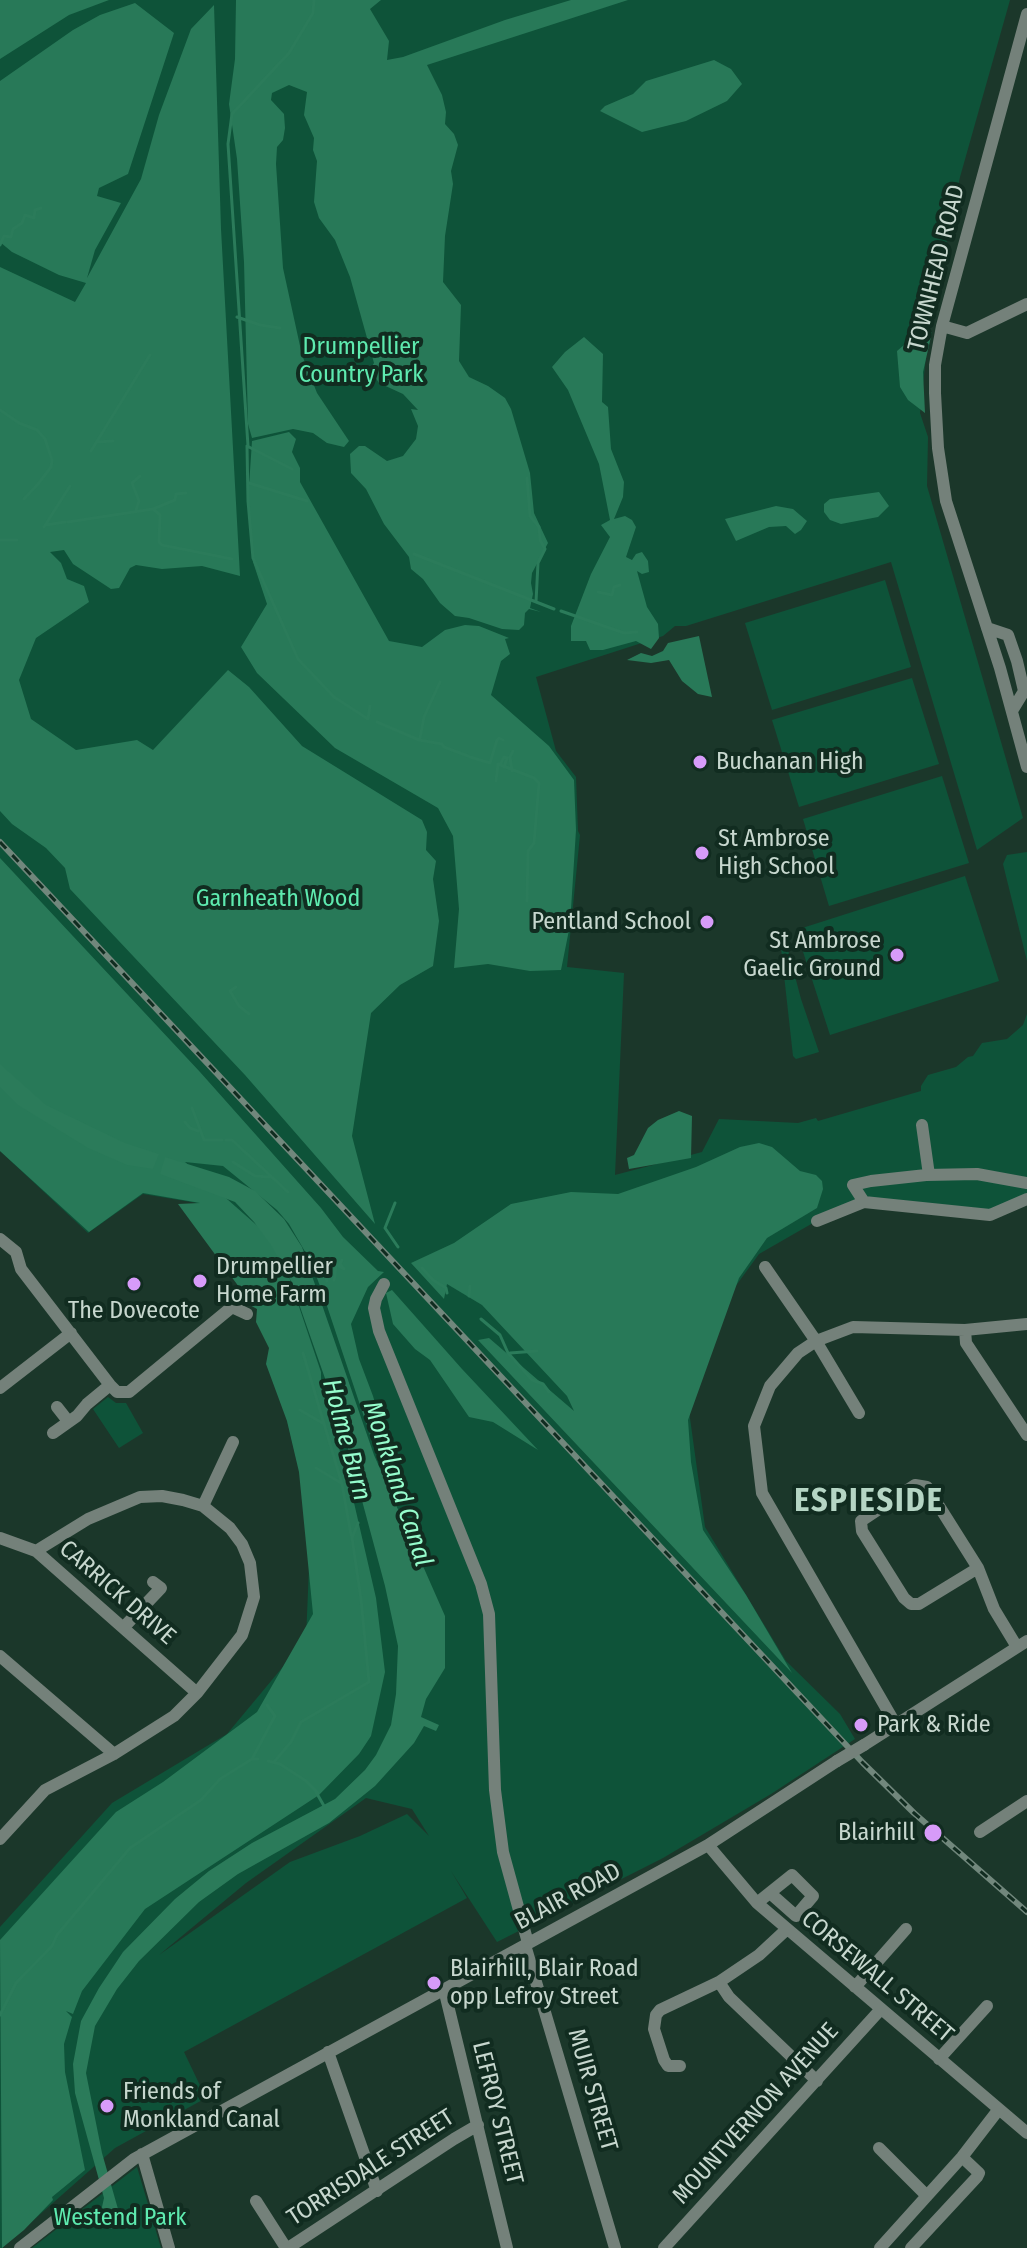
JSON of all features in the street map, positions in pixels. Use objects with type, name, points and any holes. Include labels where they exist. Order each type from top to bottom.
[{"type":"street","name":"TOWNHEAD ROAD","points":[[1027,14],[942,326],[935,365],[935,416],[946,501],[1027,767]]},
{"type":"street","points":[[938,347],[1027,304]]},
{"type":"street","points":[[942,326],[967,333]]},
{"type":"street","name":"TOWNHEAD ROAD","points":[[987,628],[1008,635],[1017,661],[1024,691],[1012,711]]},
{"type":"street","points":[[922,1125],[929,1175]]},
{"type":"street","points":[[864,1202],[853,1185],[929,1175],[977,1174],[1027,1183]]},
{"type":"street","points":[[817,1221],[864,1202],[990,1215],[1027,1199]]},
{"type":"street","points":[[0,1239],[16,1252],[21,1269],[117,1392],[129,1392],[232,1307],[247,1314]]},
{"type":"street","points":[[765,1267],[816,1341],[859,1413]]},
{"type":"street","name":"MUIR STREET","points":[[384,1284],[374,1308],[379,1331],[481,1584],[489,1614],[495,1790],[503,1852],[526,1944],[615,2248]]},
{"type":"street","points":[[896,1725],[762,1493],[754,1426],[770,1386],[798,1353],[816,1341],[853,1327],[965,1330],[1027,1324]]},
{"type":"street","points":[[965,1330],[966,1343],[1027,1435]]},
{"type":"street","points":[[0,1388],[71,1333]]},
{"type":"street","points":[[53,1433],[77,1416],[110,1385]]},
{"type":"street","points":[[57,1407],[68,1421]]},
{"type":"street","points":[[203,1506],[233,1442]]},
{"type":"street","points":[[978,1568],[919,1604],[911,1604],[904,1598],[862,1531],[861,1521],[915,1485],[924,1486],[978,1568],[994,1609],[1022,1644]]},
{"type":"street","points":[[0,1839],[45,1790],[114,1754],[174,1716],[197,1693],[242,1635],[254,1597],[250,1563],[242,1544],[230,1528],[203,1506],[162,1496],[140,1497],[88,1519],[36,1551]]},
{"type":"street","name":"CARRICK DRIVE","points":[[0,1538],[36,1551],[197,1693]]},
{"type":"street","points":[[124,1627],[160,1588]]},
{"type":"street","name":"BLAIR ROAD","points":[[20,2248],[77,2201],[142,2154],[708,1845],[1022,1644]]},
{"type":"street","points":[[0,1656],[114,1754]]},
{"type":"street","points":[[980,1832],[1027,1801]]},
{"type":"street","name":"CORSEWALL STREET","points":[[708,1845],[757,1903],[1027,2133]]},
{"type":"street","points":[[757,1903],[770,1893]]},
{"type":"street","points":[[680,2066],[668,2066],[664,2060],[654,2029],[656,2015],[660,2010],[719,1982],[759,1955],[787,1929]]},
{"type":"street","points":[[855,1987],[906,1929]]},
{"type":"street","points":[[719,1982],[729,1997],[817,2081]]},
{"type":"street","name":"LEFROY STREET","points":[[444,1989],[507,2248]]},
{"type":"street","points":[[939,2059],[987,2006]]},
{"type":"street","name":"MOUNTVERNON AVENUE","points":[[664,2248],[881,2009]]},
{"type":"street","points":[[328,2052],[377,2191]]},
{"type":"street","points":[[880,2248],[962,2157],[999,2109]]},
{"type":"street","name":"TORRISDALE STREET","points":[[287,2248],[478,2125]]},
{"type":"street","points":[[879,2148],[927,2196]]},
{"type":"street","points":[[142,2154],[169,2248]]},
{"type":"street","points":[[911,2248],[977,2177],[979,2173],[962,2157]]},
{"type":"street","points":[[256,2201],[287,2248]]},
{"type":"green space","name":"Drumpellier Country Park","points":[[0,0],[1010,0],[960,177],[929,328],[920,413],[928,437],[927,486],[1023,818],[977,850],[891,562],[686,626],[675,626],[663,636],[536,677],[556,751],[576,777],[580,835],[567,967],[624,973],[615,1175],[702,1152],[719,1119],[798,1123],[816,1118],[818,1121],[921,1091],[928,1075],[956,1067],[973,1056],[982,1043],[1007,1039],[1023,1025],[1027,1014],[1027,1197],[993,1211],[846,1204],[759,1254],[719,1309],[689,1411],[705,1527],[786,1661],[840,1714],[855,1739],[771,1794],[663,1858],[497,1942],[451,1871],[467,1898],[184,2052],[206,2098],[115,2148],[2,2248],[0,1927],[112,1803],[227,1734],[306,1639],[311,1520],[273,1362],[300,1341],[203,1204],[143,1194],[88,1233],[0,1151]],"holes":[[[366,1798],[412,1809],[429,1836],[407,1814],[360,1836],[290,1862],[159,1955],[246,1883]]]},
{"type":"green space","points":[[0,0],[109,0],[69,15],[0,59]]},
{"type":"green space","points":[[236,0],[381,0],[370,9],[389,41],[387,60],[571,0],[628,0],[427,65],[442,95],[445,124],[458,145],[451,171],[453,184],[445,236],[443,282],[461,305],[459,361],[469,377],[505,398],[511,409],[530,473],[534,513],[548,543],[532,573],[530,608],[541,612],[529,609],[519,630],[502,629],[455,616],[440,603],[423,579],[411,569],[409,557],[384,524],[366,489],[351,473],[350,454],[359,446],[365,446],[387,461],[403,456],[416,439],[418,426],[411,409],[418,410],[403,394],[379,383],[370,369],[374,363],[350,277],[335,240],[319,218],[314,202],[317,161],[313,150],[314,138],[304,115],[307,92],[289,85],[272,93],[271,100],[284,114],[285,128],[283,140],[277,147],[276,164],[283,268],[302,355],[317,393],[349,441],[344,447],[327,443],[313,433],[293,429],[252,438],[248,424],[244,262],[237,159],[229,104],[235,59]]},
{"type":"green space","name":"Garnheath Wood","points":[[135,3],[174,33],[128,174],[99,188],[97,196],[121,203],[95,250],[87,278],[141,179],[159,115],[191,29],[214,5],[221,229],[240,576],[202,566],[162,569],[136,565],[130,568],[119,588],[111,589],[73,564],[64,550],[50,552],[61,563],[67,579],[84,586],[89,602],[36,638],[19,680],[31,719],[76,750],[137,740],[153,750],[228,670],[249,687],[302,746],[422,820],[427,832],[426,850],[436,861],[433,879],[439,921],[433,966],[400,985],[371,1013],[352,1136],[375,1224],[245,1075],[70,889],[65,868],[46,848],[12,824],[0,811],[0,267],[75,302],[86,283],[59,275],[12,252],[0,242],[0,81],[73,30],[100,15]]},
{"type":"green space","points":[[714,60],[731,69],[742,84],[727,101],[686,121],[642,132],[600,111],[633,94],[646,81]]},
{"type":"green space","points":[[932,332],[923,372],[925,413],[908,400],[900,387],[897,351],[911,339]]},
{"type":"green space","points":[[584,337],[603,354],[602,402],[608,407],[611,449],[624,482],[623,497],[614,519],[625,516],[636,527],[626,557],[632,560],[642,552],[648,561],[649,572],[642,574],[637,571],[647,607],[658,624],[659,638],[651,649],[636,641],[603,650],[590,650],[586,641],[571,641],[571,626],[591,574],[610,537],[601,525],[610,520],[599,464],[568,390],[552,367]]},
{"type":"green space","points":[[289,432],[296,439],[292,452],[300,468],[300,482],[389,641],[422,647],[445,630],[465,625],[479,626],[509,638],[505,639],[510,654],[501,661],[491,695],[549,746],[574,780],[576,830],[570,925],[561,970],[530,971],[488,964],[454,968],[459,909],[453,836],[438,808],[335,748],[257,673],[241,647],[267,604],[253,562],[248,501],[252,441]]},
{"type":"green space","points":[[879,492],[889,506],[878,517],[841,524],[830,520],[824,512],[824,504],[830,499]]},
{"type":"green space","points":[[776,506],[793,509],[807,521],[801,530],[795,534],[786,526],[769,527],[736,541],[725,519]]},
{"type":"green space","points":[[885,580],[911,667],[772,710],[745,623]]},
{"type":"green space","points":[[699,636],[712,697],[698,694],[682,681],[669,660],[651,663],[627,660],[641,653],[652,656],[663,651],[668,643]]},
{"type":"green space","points":[[912,678],[939,764],[799,807],[772,720]]},
{"type":"green space","points":[[942,776],[969,863],[829,906],[803,819]]},
{"type":"green space","points":[[1027,852],[1027,961],[1003,864],[1007,855]]},
{"type":"green space","points":[[0,858],[200,1072],[343,1237],[378,1271],[384,1272],[368,1287],[351,1324],[390,1456],[374,1447],[311,1262],[289,1224],[277,1210],[223,1166],[185,1162],[278,1244],[321,1372],[321,1384],[352,1494],[376,1598],[385,1672],[371,1736],[359,1754],[319,1795],[145,1909],[82,1991],[73,2014],[66,2011],[72,2017],[64,2044],[65,2072],[85,2170],[52,2197],[53,2200],[24,2230],[2,2248],[0,1940],[116,1812],[163,1782],[257,1712],[313,1614],[299,1472],[287,1421],[266,1364],[269,1348],[256,1322],[257,1309],[239,1299],[239,1287],[178,1204],[200,1203],[143,1193],[89,1232],[0,1151]]},
{"type":"green space","name":"St Ambrose Gaelic Ground","points":[[965,876],[999,981],[830,1035],[796,930]]},
{"type":"green space","points":[[787,946],[819,1052],[796,1059],[793,1056],[781,948]]},
{"type":"green space","points":[[679,1111],[692,1116],[691,1158],[629,1169],[627,1158],[634,1155],[648,1128]]},
{"type":"green space","points":[[759,1143],[772,1147],[800,1171],[816,1175],[822,1181],[823,1189],[817,1208],[767,1238],[739,1278],[688,1420],[691,1462],[703,1530],[792,1673],[478,1340],[489,1338],[574,1411],[567,1396],[482,1305],[447,1284],[444,1299],[411,1263],[454,1243],[511,1204],[571,1192],[618,1194],[696,1167],[740,1147]]},
{"type":"green space","points":[[392,1290],[538,1450],[493,1422],[469,1417],[430,1360],[415,1349],[393,1324],[386,1293]]},
{"type":"green space","points":[[108,1397],[116,1403],[126,1403],[143,1433],[119,1448],[93,1409]]},
{"type":"green space","name":"Westend Park","points":[[137,2167],[161,2248],[32,2248]]},
{"type":"water","points":[[0,1064],[46,1105],[125,1143],[159,1154],[153,1169],[127,1165],[88,1148],[18,1105],[0,1087]]},
{"type":"water","points":[[165,1157],[229,1177],[255,1191],[284,1219],[302,1247],[374,1455],[445,1616],[445,1668],[426,1699],[421,1717],[439,1725],[436,1731],[424,1726],[414,1743],[375,1786],[329,1823],[238,1874],[199,1902],[139,1961],[117,1989],[95,2026],[86,2073],[102,2153],[118,2209],[119,2227],[109,2229],[108,2219],[103,2214],[104,2198],[75,2093],[73,2064],[81,2021],[123,1952],[175,1899],[209,1871],[252,1843],[335,1799],[365,1770],[391,1725],[396,1694],[398,1646],[385,1586],[343,1430],[291,1281],[271,1245],[235,1202],[160,1174]]},
{"type":"waterway","points":[[248,446],[228,144],[232,114],[289,53],[313,13],[314,0]]},
{"type":"waterway","points":[[0,245],[4,236],[11,237],[13,229],[22,223],[25,215],[34,218],[35,210],[41,208]]},
{"type":"waterway","points":[[237,317],[280,328]]},
{"type":"waterway","points":[[91,451],[150,355]]},
{"type":"waterway","points":[[0,410],[19,423],[37,430],[45,439],[52,460],[51,467],[38,484]]},
{"type":"waterway","points":[[97,442],[113,441]]},
{"type":"waterway","points":[[292,469],[247,446],[253,558],[298,659],[334,697],[368,719],[370,706]]},
{"type":"waterway","points":[[136,510],[139,501],[132,483],[140,476]]},
{"type":"waterway","points":[[527,478],[530,516],[539,527],[540,540],[545,549],[538,563],[536,602]]},
{"type":"waterway","points":[[249,483],[307,501]]},
{"type":"waterway","points":[[24,499],[38,484]]},
{"type":"waterway","points":[[44,527],[70,486]]},
{"type":"waterway","points":[[153,509],[175,500],[176,494],[186,493]]},
{"type":"waterway","points":[[68,522],[153,509],[160,515],[159,542],[162,545],[232,559]]},
{"type":"waterway","points":[[46,525],[65,522]]},
{"type":"waterway","points":[[0,540],[17,540]]},
{"type":"waterway","points":[[414,554],[554,609]]},
{"type":"waterway","points":[[598,592],[612,595],[614,587],[620,585]]},
{"type":"waterway","points":[[561,611],[624,633],[637,632]]},
{"type":"waterway","points":[[420,738],[424,717],[440,682]]},
{"type":"waterway","points":[[377,722],[468,756]]},
{"type":"waterway","points":[[470,757],[490,763],[497,740],[503,740]]},
{"type":"waterway","points":[[512,771],[510,757],[513,751]]},
{"type":"waterway","points":[[500,765],[504,757],[507,758],[504,767]]},
{"type":"waterway","points":[[496,781],[498,764],[534,778],[539,783],[534,843],[528,851],[527,901]]},
{"type":"waterway","points":[[236,987],[230,991],[239,1006],[249,1014]]},
{"type":"waterway","points":[[192,1108],[204,1140],[222,1140]]},
{"type":"waterway","points":[[185,1122],[198,1131]]},
{"type":"waterway","points":[[226,1140],[232,1140],[288,1192]]},
{"type":"waterway","points":[[233,1162],[255,1176],[269,1177]]},
{"type":"waterway","points":[[395,1203],[385,1228],[398,1247]]},
{"type":"waterway","points":[[327,1281],[324,1271],[330,1260]]},
{"type":"waterway","points":[[335,1274],[336,1264],[344,1269],[340,1264],[342,1260]]},
{"type":"waterway","points":[[422,1268],[446,1288],[447,1293]]},
{"type":"waterway","points":[[334,1280],[335,1276]]},
{"type":"waterway","points":[[469,1296],[470,1286]]},
{"type":"waterway","points":[[481,1319],[500,1335],[508,1353],[532,1380],[543,1384],[549,1392]]},
{"type":"waterway","points":[[510,1353],[537,1351]]},
{"type":"waterway","name":"Holme Burn","points":[[303,1353],[342,1484],[351,1535]]},
{"type":"waterway","points":[[300,1410],[324,1424]]},
{"type":"waterway","points":[[316,1468],[341,1483]]},
{"type":"waterway","name":"Holme Burn","points":[[274,1762],[291,1742],[301,1722],[369,1682],[352,1538],[358,1523]]},
{"type":"waterway","points":[[252,1759],[275,1716],[267,1705]]},
{"type":"waterway","points":[[0,2015],[16,1983],[52,1946],[57,1935],[130,1848],[201,1800],[220,1779],[252,1759],[258,1759]]},
{"type":"waterway","points":[[268,1761],[280,1764],[318,1793]]},
{"type":"waterway","points":[[316,1792],[324,1806]]},
{"type":"railway","points":[[0,842],[863,1763],[914,1813],[1027,1912]]},
{"type":"place","name":"Buchanan High","points":[[700,762]]},
{"type":"place","name":"St Ambrose High School","points":[[702,853]]},
{"type":"place","name":"Pentland School","points":[[707,922]]},
{"type":"place","name":"St Ambrose Gaelic Ground","points":[[897,955]]},
{"type":"place","name":"Drumpellier Home Farm","points":[[200,1281]]},
{"type":"place","name":"The Dovecote","points":[[134,1284]]},
{"type":"place","name":"Park & Ride","points":[[861,1725]]},
{"type":"place","name":"Blairhill","points":[[933,1833]]},
{"type":"place","name":"Blairhill, Blair Road opp Lefroy Street","points":[[434,1983]]},
{"type":"place","name":"Friends of Monkland Canal","points":[[107,2106]]},
{"type":"district","name":"ESPIESIDE","points":[[869,1502]]},
{"type":"water label","name":"Monkland Canal","points":[[397,1484]]}]
